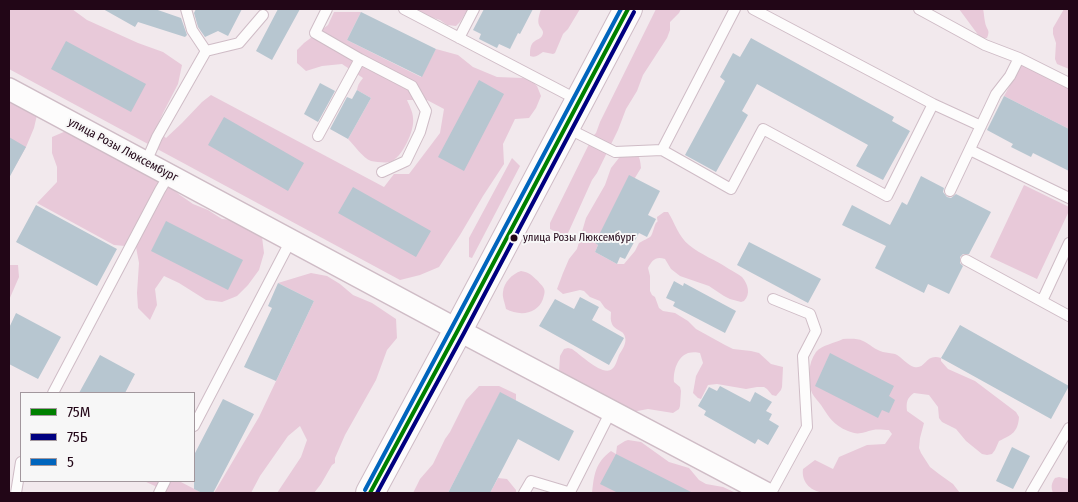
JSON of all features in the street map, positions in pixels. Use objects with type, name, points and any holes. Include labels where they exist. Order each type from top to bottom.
[{"type":"main road","points":[[370,493],[628,9]]},
{"type":"street","name":"улица Розы Люксембург","points":[[9,89],[766,493]]},
{"type":"lane","points":[[186,9],[192,30],[206,51]]},
{"type":"lane","points":[[327,9],[315,33],[412,86],[426,111],[420,132],[406,161],[382,172]]},
{"type":"lane","points":[[404,9],[580,101]]},
{"type":"lane","points":[[459,38],[474,9]]},
{"type":"lane","points":[[662,150],[735,9]]},
{"type":"lane","points":[[753,9],[933,104],[981,126]]},
{"type":"lane","points":[[919,9],[985,45],[1019,58],[1069,84]]},
{"type":"lane","points":[[146,162],[157,137],[206,51],[239,43],[263,15]]},
{"type":"lane","points":[[950,191],[996,94],[1010,76],[1019,58]]},
{"type":"lane","points":[[318,136],[360,59]]},
{"type":"lane","points":[[566,127],[616,152],[662,150],[731,189],[762,129],[887,196],[933,104]]},
{"type":"lane","points":[[970,150],[1069,198]]},
{"type":"lane","points":[[54,392],[169,175]]},
{"type":"lane","points":[[195,424],[291,240]]},
{"type":"lane","points":[[1042,301],[1069,242]]},
{"type":"lane","points":[[966,260],[1069,316]]},
{"type":"lane","points":[[771,493],[808,427],[804,356],[816,331],[810,314],[774,299]]},
{"type":"lane","points":[[524,493],[531,481],[570,493],[611,411]]},
{"type":"lane","points":[[1031,493],[1069,428]]},
{"type":"lane","points":[[16,493],[20,468]]},
{"type":"shaded area","points":[[9,9],[72,9],[87,20],[163,52],[182,65],[178,84],[156,129],[166,138],[211,95],[384,187],[394,174],[409,174],[440,133],[444,109],[427,100],[407,100],[412,113],[413,123],[407,143],[399,155],[390,162],[371,161],[365,157],[348,139],[371,98],[357,90],[363,78],[342,64],[322,66],[306,71],[297,63],[297,50],[328,25],[334,12],[361,12],[347,40],[421,77],[436,49],[458,55],[473,67],[497,77],[523,78],[532,81],[537,86],[541,96],[529,118],[515,119],[503,144],[504,164],[439,267],[420,275],[400,280],[9,69]]},
{"type":"shaded area","points":[[415,9],[468,9],[456,26],[447,25]]},
{"type":"shaded area","points":[[541,9],[580,9],[563,34],[555,53],[543,52],[532,57],[530,56],[531,45],[543,34],[538,23]]},
{"type":"shaded area","points":[[656,9],[681,9],[670,22],[667,38],[643,75],[567,235],[558,233],[550,229],[550,223]]},
{"type":"shaded area","points":[[959,9],[983,9],[988,31],[987,38],[979,36]]},
{"type":"shaded area","points":[[1064,9],[1069,9],[1069,69],[1057,64],[1055,59],[1056,43],[1053,28]]},
{"type":"shaded area","points":[[1023,62],[1069,80],[1069,129],[1004,96]]},
{"type":"shaded area","points":[[9,97],[37,115],[26,147],[9,177]]},
{"type":"shaded area","points":[[66,131],[165,183],[193,204],[208,210],[222,219],[234,220],[250,225],[262,237],[264,253],[259,270],[248,285],[237,296],[222,302],[206,300],[164,276],[155,289],[157,305],[150,320],[138,308],[139,263],[136,247],[114,245],[37,203],[57,182],[57,167],[52,153],[52,137]]},
{"type":"shaded area","points":[[626,149],[638,155],[641,168],[595,243],[598,245],[595,252],[617,264],[624,264],[639,243],[649,238],[658,222],[657,217],[664,212],[668,212],[679,234],[689,245],[742,277],[748,292],[744,301],[730,299],[709,286],[680,276],[671,269],[665,259],[659,258],[652,261],[648,268],[650,291],[655,297],[659,308],[663,311],[675,313],[688,321],[696,329],[733,349],[759,353],[771,364],[783,367],[782,387],[776,396],[772,395],[764,387],[746,389],[717,384],[708,385],[701,399],[698,398],[693,393],[696,376],[703,363],[700,353],[697,352],[684,355],[676,365],[674,382],[680,387],[681,391],[679,409],[673,413],[648,409],[632,412],[559,372],[560,356],[564,349],[572,349],[597,368],[608,371],[615,366],[625,344],[624,335],[613,326],[611,312],[600,301],[590,297],[584,291],[580,290],[563,294],[557,289],[569,259],[577,249],[586,218],[605,185],[611,168]]},
{"type":"shaded area","points":[[512,158],[520,166],[472,258],[469,257],[469,238]]},
{"type":"shaded area","points":[[1024,185],[1069,207],[1069,211],[1037,279],[990,257]]},
{"type":"shaded area","points":[[9,265],[18,265],[19,277],[9,300]]},
{"type":"shaded area","points":[[521,271],[538,281],[543,286],[545,292],[537,308],[527,313],[516,313],[506,309],[503,298],[504,288],[509,279]]},
{"type":"shaded area","points":[[311,273],[327,276],[353,295],[372,303],[396,319],[397,338],[387,350],[376,380],[345,435],[335,458],[335,463],[314,493],[277,493],[301,457],[307,440],[300,426],[288,436],[260,476],[251,493],[214,493],[259,417],[314,301],[278,283]]},
{"type":"shaded area","points":[[843,339],[861,340],[880,351],[895,354],[914,367],[921,366],[932,358],[941,358],[941,361],[948,369],[975,381],[1016,412],[1019,417],[1016,430],[999,441],[992,454],[982,454],[966,441],[956,429],[942,422],[939,418],[938,407],[929,395],[914,393],[908,401],[907,411],[924,423],[919,448],[921,453],[930,467],[953,484],[960,493],[825,493],[812,489],[804,479],[803,469],[815,460],[833,469],[839,457],[867,445],[885,444],[892,434],[889,430],[858,433],[843,429],[832,420],[812,393],[809,383],[809,372],[813,356],[822,348]]},
{"type":"shaded area","points":[[479,386],[499,386],[516,394],[516,401],[500,393],[448,493],[413,493],[420,479],[433,464],[466,400]]},
{"type":"shaded area","points":[[628,440],[641,442],[669,462],[689,468],[699,480],[706,484],[723,487],[736,493],[592,493],[598,465],[611,451],[616,454],[617,446]]},
{"type":"shaded area","points":[[498,478],[507,479],[516,490],[516,493],[490,493]]},
{"type":"shaded area","points":[[1055,478],[1069,479],[1069,493],[1053,493],[1053,482]]},
{"type":"shaded area","points":[[146,482],[181,482],[202,493],[157,493],[155,486]]},
{"type":"building","points":[[103,9],[155,9],[181,18],[187,35],[185,37],[138,22],[135,27]]},
{"type":"building","points":[[196,9],[242,9],[228,36],[218,31],[205,37],[198,27],[194,13]]},
{"type":"building","points":[[278,9],[300,9],[272,60],[256,51]]},
{"type":"building","points":[[484,9],[533,9],[510,49],[499,44],[497,48],[479,39],[481,34],[473,30]]},
{"type":"building","points":[[361,12],[436,49],[422,77],[347,40]]},
{"type":"building","points":[[751,38],[894,117],[892,121],[910,131],[883,180],[856,166],[868,145],[757,84],[742,111],[748,115],[716,172],[685,155],[725,81],[720,77],[733,53],[740,57]]},
{"type":"building","points":[[66,41],[146,84],[131,112],[51,69]]},
{"type":"building","points":[[479,80],[504,94],[464,171],[438,157]]},
{"type":"building","points":[[320,83],[335,91],[318,122],[304,114]]},
{"type":"building","points":[[357,90],[371,98],[348,139],[330,129],[347,97],[352,99]]},
{"type":"building","points":[[1004,96],[1069,129],[1069,171],[1033,153],[1031,157],[1011,147],[1013,144],[987,130]]},
{"type":"building","points":[[224,117],[304,163],[288,191],[208,145]]},
{"type":"building","points":[[9,137],[26,147],[9,178]]},
{"type":"building","points":[[629,175],[660,191],[648,215],[656,219],[647,237],[639,233],[625,259],[620,257],[617,264],[595,252],[598,245],[595,243]]},
{"type":"building","points":[[921,176],[944,188],[943,192],[947,197],[951,198],[956,194],[991,212],[969,254],[963,254],[960,257],[960,263],[963,266],[949,294],[928,284],[924,293],[875,268],[886,246],[842,225],[852,205],[890,225],[902,202],[907,205]]},
{"type":"building","points":[[353,187],[431,231],[416,257],[338,213]]},
{"type":"building","points":[[36,205],[117,249],[97,286],[16,242]]},
{"type":"building","points":[[166,221],[243,260],[228,290],[151,251]]},
{"type":"building","points":[[749,242],[821,279],[808,303],[737,265]]},
{"type":"building","points":[[674,281],[683,286],[684,283],[736,311],[725,333],[673,306],[675,302],[666,298]]},
{"type":"building","points":[[278,283],[314,301],[276,381],[244,367],[272,308],[268,306]]},
{"type":"building","points":[[580,297],[599,307],[592,320],[624,338],[609,365],[539,326],[555,299],[574,309]]},
{"type":"building","points":[[16,313],[61,337],[38,379],[9,364],[9,328]]},
{"type":"building","points":[[960,325],[1069,386],[1051,419],[941,358]]},
{"type":"building","points":[[830,353],[894,386],[889,396],[895,400],[889,413],[882,410],[878,418],[815,386]]},
{"type":"building","points":[[100,355],[135,374],[126,392],[80,392]]},
{"type":"building","points":[[720,386],[750,402],[755,392],[772,402],[766,411],[772,414],[769,420],[779,426],[768,445],[758,439],[755,444],[704,415],[706,411],[698,406],[709,387],[717,391]]},
{"type":"building","points":[[500,392],[574,431],[559,461],[518,439],[490,493],[448,493]]},
{"type":"building","points":[[223,399],[254,414],[213,493],[202,493],[194,489],[195,453]]},
{"type":"building","points":[[1012,447],[1030,456],[1013,489],[996,481]]},
{"type":"building","points":[[616,454],[693,493],[618,493],[600,484]]},
{"type":"transit line","name":"5","points":[[365,490],[621,9]]},
{"type":"transit line","name":"75М","points":[[370,493],[628,9]]},
{"type":"transit line","name":"75Б","points":[[377,493],[634,12]]},
{"type":"place","name":"улица Розы Люксембург","points":[[514,238]]}]
